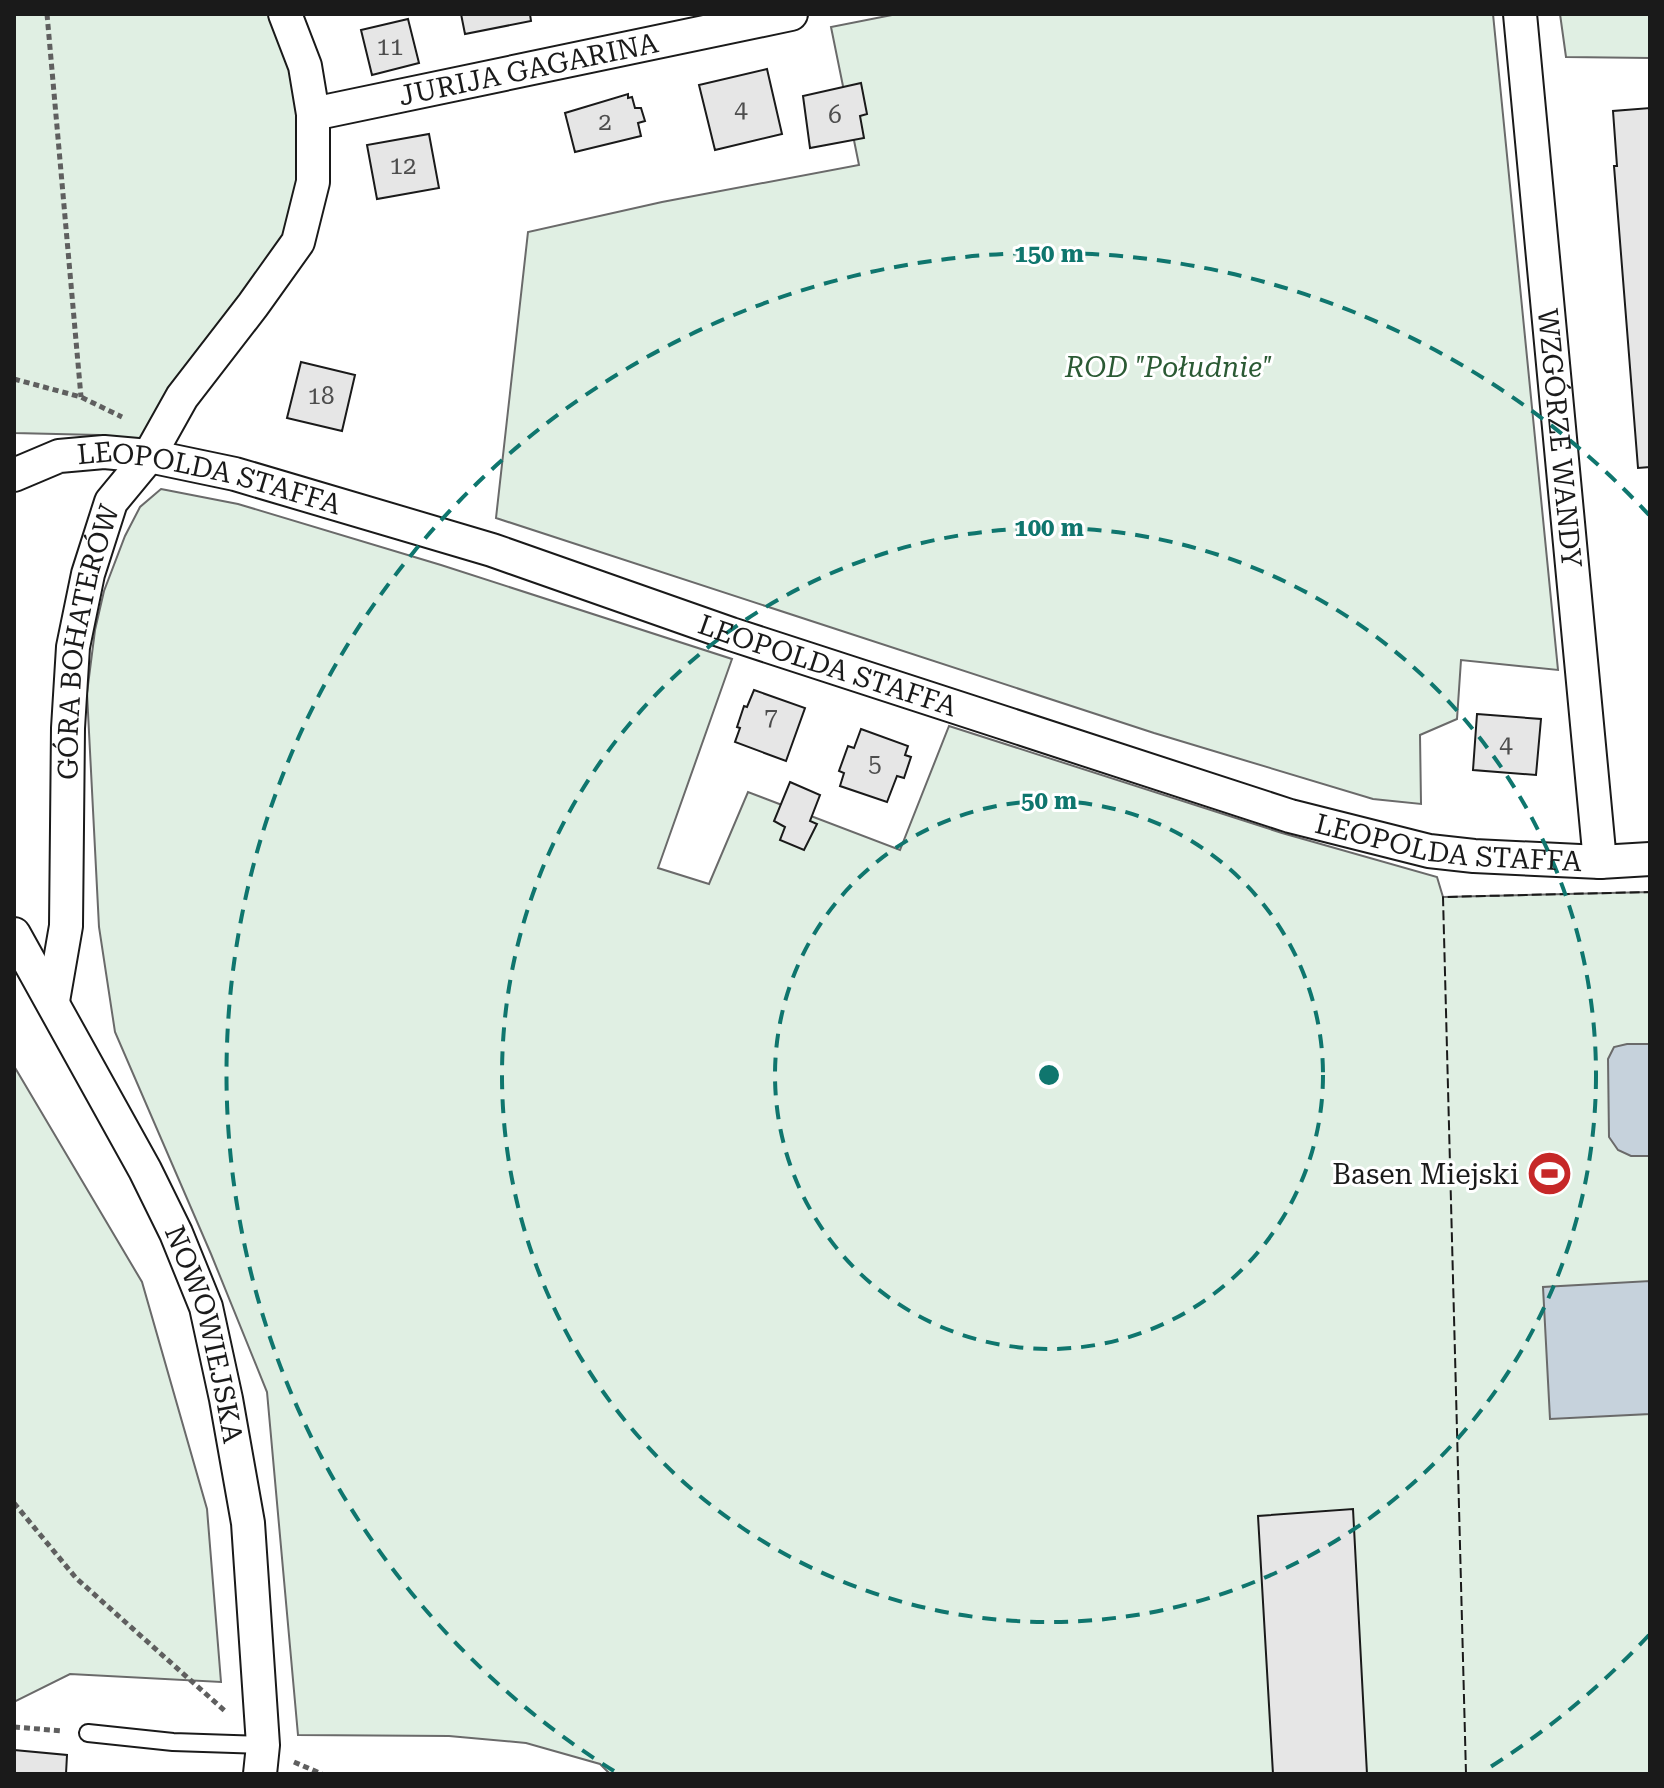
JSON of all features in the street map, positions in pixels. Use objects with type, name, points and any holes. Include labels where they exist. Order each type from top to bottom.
[{"type":"street","name":"GÓRA BOHATERÓW","points":[[53,1001],[66,926],[68,728],[73,647],[88,574],[111,502],[149,456],[182,397],[298,242],[313,182],[313,114],[305,66],[285,14]]},
{"type":"street","name":"JURIJA GAGARINA","points":[[313,114],[791,14]]},
{"type":"street","name":"WZGÓRZE WANDY","points":[[1520,14],[1600,862]]},
{"type":"street","name":"LEOPOLDA STAFFA","points":[[14,475],[59,456],[104,452],[149,456],[235,474],[422,528],[731,634],[1290,816],[1429,851],[1600,862],[1650,859]]},
{"type":"street","name":"NOWOWIEJSKA","points":[[14,934],[145,1170],[176,1233],[206,1307],[248,1523],[262,1760]]},
{"type":"lane","points":[[88,1733],[173,1742],[262,1760]]},
{"type":"path","points":[[47,14],[81,397]]},
{"type":"path","points":[[14,379],[81,397],[115,412],[136,427],[149,456]]},
{"type":"path","points":[[14,1503],[76,1578],[262,1760]]},
{"type":"path","points":[[14,1727],[88,1733]]},
{"type":"green space","points":[[14,14],[284,14],[316,186],[149,456],[99,435],[14,433]]},
{"type":"green space","name":"ROD \"Południe\"","points":[[897,14],[1493,14],[1558,670],[1461,660],[1457,719],[1420,735],[1421,804],[1373,799],[1154,733],[496,518],[528,232],[662,202],[859,165],[831,27]]},
{"type":"green space","points":[[1560,14],[1650,14],[1650,58],[1566,57]]},
{"type":"green space","points":[[161,489],[238,504],[441,565],[732,659],[658,868],[709,884],[748,792],[900,850],[949,726],[1282,833],[1437,877],[1443,897],[1650,892],[1650,1774],[610,1774],[600,1764],[526,1743],[449,1736],[298,1735],[267,1392],[115,1032],[99,927],[87,693],[95,630],[104,591],[125,536],[140,507]]},
{"type":"green space","points":[[14,1066],[142,1282],[207,1509],[221,1682],[70,1674],[14,1702]]},
{"type":"shaded area","points":[[1650,1044],[1650,1156],[1631,1156],[1618,1150],[1609,1137],[1608,1059],[1614,1047]]},
{"type":"shaded area","points":[[1650,1281],[1650,1414],[1550,1419],[1543,1287]]},
{"type":"building","points":[[461,14],[530,14],[531,21],[465,34]]},
{"type":"building","points":[[408,19],[419,63],[372,75],[361,30]]},
{"type":"building","points":[[767,69],[782,134],[715,150],[699,85]]},
{"type":"building","points":[[861,83],[867,114],[860,116],[864,138],[810,148],[803,96]]},
{"type":"building","points":[[628,94],[635,108],[641,108],[645,121],[638,123],[641,136],[575,152],[565,113]]},
{"type":"building","points":[[1650,108],[1650,467],[1638,468],[1614,166],[1617,166],[1613,111]]},
{"type":"building","points":[[429,134],[439,188],[377,199],[367,145]]},
{"type":"building","points":[[301,362],[355,375],[342,431],[287,418]]},
{"type":"building","points":[[754,690],[805,708],[786,761],[735,742],[744,706],[747,707]]},
{"type":"building","points":[[1477,714],[1541,719],[1536,775],[1473,770]]},
{"type":"building","points":[[861,729],[908,746],[905,755],[911,757],[904,778],[897,776],[887,802],[840,786],[844,773],[839,771],[848,746],[854,748]]},
{"type":"building","points":[[790,782],[820,795],[810,821],[817,824],[804,850],[780,840],[785,827],[774,821]]},
{"type":"building","points":[[1353,1509],[1367,1774],[1273,1774],[1258,1516]]},
{"type":"building","points":[[14,1750],[67,1755],[66,1774],[14,1774]]},
{"type":"fence","points":[[1466,1774],[1443,897],[1650,892]]},
{"type":"place","name":"Basen Miejski","points":[[1550,1174]]}]
